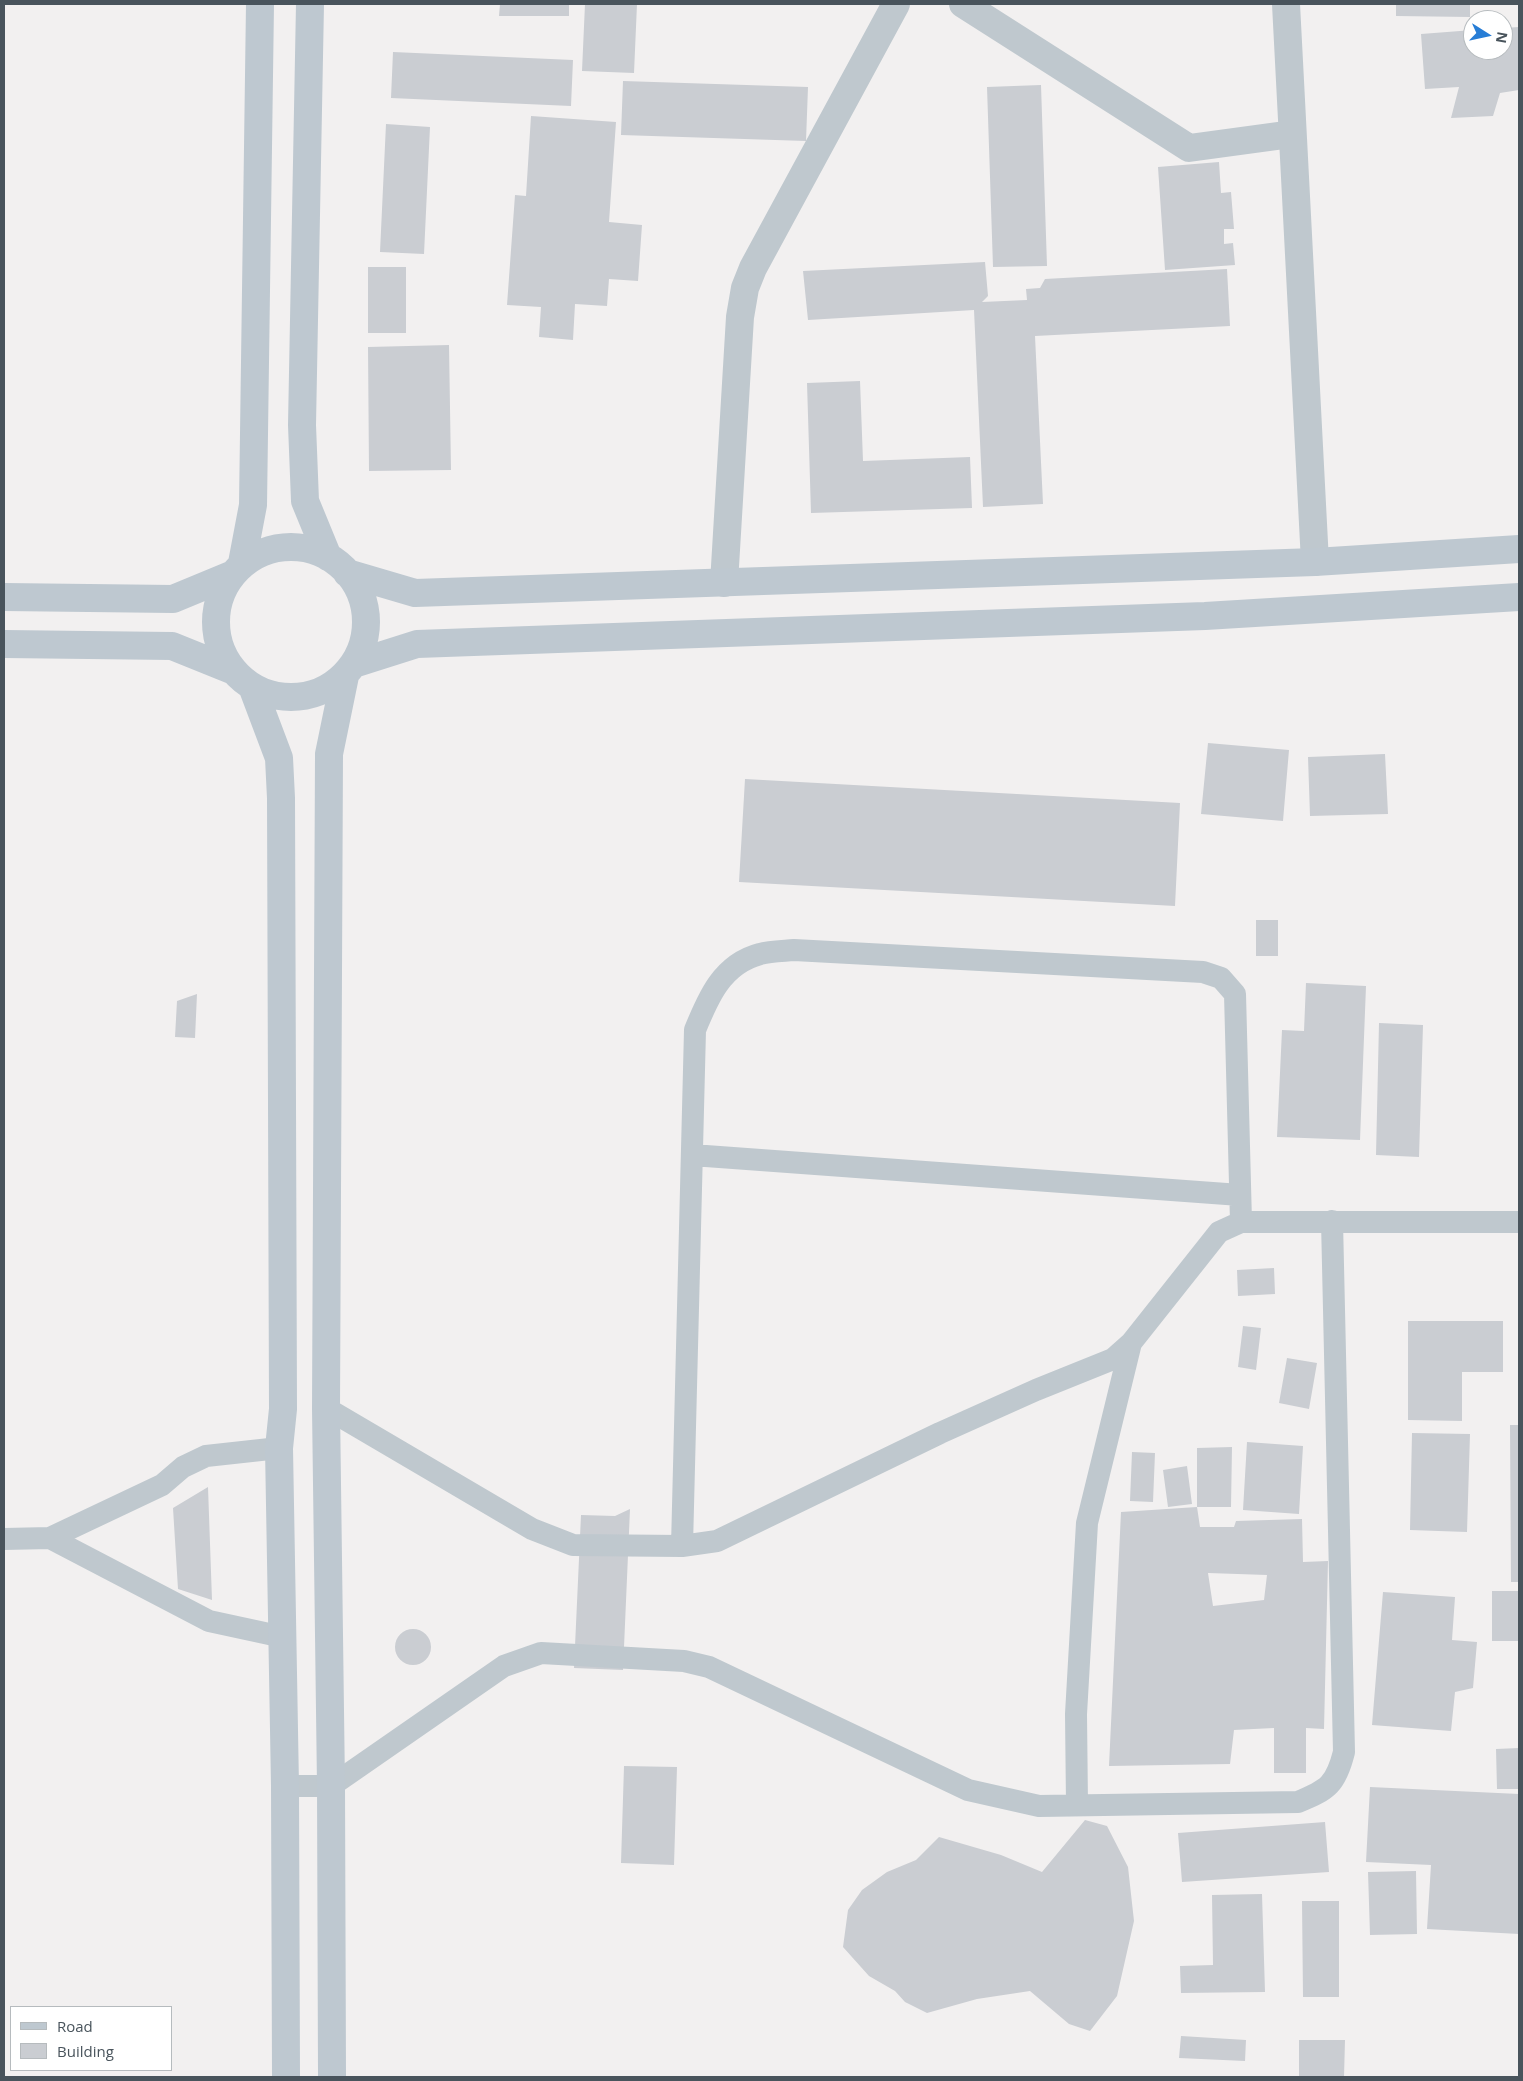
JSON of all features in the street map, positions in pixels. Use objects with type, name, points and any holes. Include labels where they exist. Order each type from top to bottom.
[{"type":"main road","points":[[260,4],[253,506],[237,569],[221,594],[216,614],[216,634],[222,653],[234,671],[253,689],[280,758],[283,1409],[279,1448],[285,1786],[286,2077]]},
{"type":"main road","points":[[310,4],[302,425],[304,501],[338,565],[358,589],[365,607],[366,627],[362,646],[349,670],[329,754],[326,1408],[331,1786],[332,2077]]},
{"type":"main road","points":[[4,597],[173,599],[237,569],[274,548],[294,546],[313,550],[338,565],[415,594],[1315,562],[1519,550]]},
{"type":"main road","points":[[253,689],[286,697],[310,695],[349,670],[417,644],[1205,616],[1519,598]]},
{"type":"main road","points":[[4,644],[172,646],[234,671]]},
{"type":"street","points":[[724,583],[740,317],[745,288],[753,268],[896,4]]},
{"type":"street","points":[[963,4],[1189,148],[1292,134]]},
{"type":"street","points":[[1286,4],[1315,562]]},
{"type":"lane","points":[[682,1546],[695,1030],[708,998],[728,971],[759,954],[794,950],[1203,972],[1221,978],[1235,994],[1241,1222]]},
{"type":"lane","points":[[692,1155],[1240,1195]]},
{"type":"lane","points":[[285,1786],[331,1786],[504,1666],[540,1653],[684,1661],[701,1665],[968,1790],[1038,1806],[1298,1802],[1321,1793],[1339,1773],[1344,1752],[1332,1221]]},
{"type":"lane","points":[[326,1408],[532,1529],[573,1544],[682,1546],[716,1542],[940,1434],[1036,1390],[1113,1359],[1131,1343],[1219,1232],[1241,1222],[1519,1222]]},
{"type":"lane","points":[[1076,1805],[1076,1714],[1087,1523],[1131,1343]]},
{"type":"lane","points":[[4,1539],[50,1538],[162,1485],[183,1468],[206,1456],[279,1448]]},
{"type":"lane","points":[[50,1538],[209,1621],[283,1637]]},
{"type":"building","points":[[500,4],[569,4],[569,16],[499,16]]},
{"type":"building","points":[[585,4],[637,4],[634,73],[582,71]]},
{"type":"building","points":[[1396,4],[1470,4],[1470,10],[1463,10],[1463,17],[1396,16]]},
{"type":"building","points":[[1513,27],[1519,27],[1519,90],[1500,93],[1493,116],[1451,118],[1459,87],[1425,89],[1421,34],[1463,31],[1463,60],[1513,60]]},
{"type":"building","points":[[393,52],[573,60],[571,106],[391,98]]},
{"type":"building","points":[[623,81],[808,87],[806,141],[621,135]]},
{"type":"building","points":[[1041,85],[1047,266],[993,267],[987,87]]},
{"type":"building","points":[[531,116],[616,122],[609,222],[642,225],[638,281],[609,279],[607,306],[575,304],[573,340],[539,337],[541,307],[507,305],[515,195],[526,196]]},
{"type":"building","points":[[386,124],[430,127],[424,254],[380,252]]},
{"type":"building","points":[[1219,162],[1221,193],[1231,192],[1234,229],[1224,229],[1224,244],[1233,243],[1235,265],[1165,270],[1158,167]]},
{"type":"building","points":[[985,262],[988,296],[982,302],[1027,300],[1026,289],[1040,288],[1045,279],[1227,269],[1230,326],[1035,336],[1043,504],[983,507],[974,310],[808,320],[803,271]]},
{"type":"building","points":[[368,267],[406,267],[406,333],[368,333]]},
{"type":"building","points":[[449,345],[451,470],[369,471],[368,347]]},
{"type":"building","points":[[860,381],[863,461],[970,457],[972,508],[811,513],[807,383]]},
{"type":"building","points":[[1208,743],[1289,750],[1283,821],[1201,814]]},
{"type":"building","points":[[1385,754],[1388,814],[1310,816],[1308,757]]},
{"type":"building","points":[[745,779],[1180,803],[1175,906],[739,882]]},
{"type":"building","points":[[1256,920],[1278,920],[1278,956],[1256,956]]},
{"type":"building","points":[[1306,983],[1366,986],[1360,1140],[1277,1137],[1282,1030],[1304,1031]]},
{"type":"building","points":[[197,994],[195,1038],[175,1037],[177,1001]]},
{"type":"building","points":[[1379,1023],[1423,1025],[1419,1157],[1376,1155]]},
{"type":"building","points":[[1274,1268],[1275,1294],[1238,1296],[1237,1270]]},
{"type":"building","points":[[1408,1321],[1503,1321],[1503,1372],[1462,1372],[1462,1421],[1408,1420]]},
{"type":"building","points":[[1243,1326],[1261,1328],[1256,1370],[1238,1367]]},
{"type":"building","points":[[1287,1358],[1317,1363],[1309,1409],[1279,1403]]},
{"type":"building","points":[[1510,1425],[1519,1425],[1519,1582],[1511,1582]]},
{"type":"building","points":[[1412,1433],[1470,1434],[1467,1532],[1410,1530]]},
{"type":"building","points":[[1247,1442],[1303,1446],[1299,1514],[1243,1510]]},
{"type":"building","points":[[1232,1447],[1231,1507],[1197,1507],[1197,1448]]},
{"type":"building","points":[[1132,1452],[1155,1453],[1153,1502],[1130,1501]]},
{"type":"building","points":[[1187,1466],[1192,1504],[1168,1507],[1163,1470]]},
{"type":"building","points":[[208,1487],[212,1600],[178,1589],[173,1508]]},
{"type":"building","points":[[1197,1507],[1200,1527],[1234,1527],[1236,1521],[1302,1519],[1303,1562],[1328,1561],[1324,1729],[1306,1728],[1306,1773],[1274,1773],[1274,1728],[1234,1730],[1230,1764],[1109,1766],[1121,1512]],"holes":[[[1208,1573],[1267,1575],[1264,1600],[1213,1606]]]},
{"type":"building","points":[[630,1509],[623,1670],[574,1668],[581,1515],[615,1516]]},
{"type":"building","points":[[1492,1591],[1519,1591],[1519,1641],[1492,1641]]},
{"type":"building","points":[[1383,1592],[1455,1597],[1452,1640],[1477,1642],[1473,1688],[1455,1692],[1451,1731],[1372,1725]]},
{"type":"building","points":[[413,1629],[420,1630],[426,1634],[430,1640],[430,1654],[426,1660],[420,1664],[413,1665],[406,1664],[400,1660],[396,1654],[395,1647],[396,1640],[400,1634],[406,1630]]},
{"type":"building","points":[[1519,1748],[1519,1789],[1497,1789],[1496,1749]]},
{"type":"building","points":[[624,1766],[677,1767],[674,1865],[621,1863]]},
{"type":"building","points":[[1370,1787],[1519,1794],[1519,1934],[1427,1929],[1431,1865],[1366,1862]]},
{"type":"building","points":[[1085,1820],[1107,1826],[1128,1867],[1134,1921],[1117,1996],[1090,2031],[1069,2024],[1030,1991],[977,1999],[927,2013],[905,2002],[895,1991],[869,1976],[843,1947],[848,1910],[862,1890],[887,1872],[916,1860],[939,1837],[1001,1855],[1042,1872]]},
{"type":"building","points":[[1325,1822],[1329,1872],[1182,1882],[1178,1833]]},
{"type":"building","points":[[1416,1871],[1417,1934],[1370,1935],[1368,1872]]},
{"type":"building","points":[[1262,1894],[1265,1992],[1181,1993],[1180,1966],[1213,1965],[1212,1895]]},
{"type":"building","points":[[1302,1901],[1339,1901],[1339,1997],[1303,1997]]},
{"type":"building","points":[[1181,2036],[1246,2040],[1245,2061],[1179,2058]]},
{"type":"building","points":[[1299,2040],[1345,2040],[1344,2077],[1299,2077]]}]
